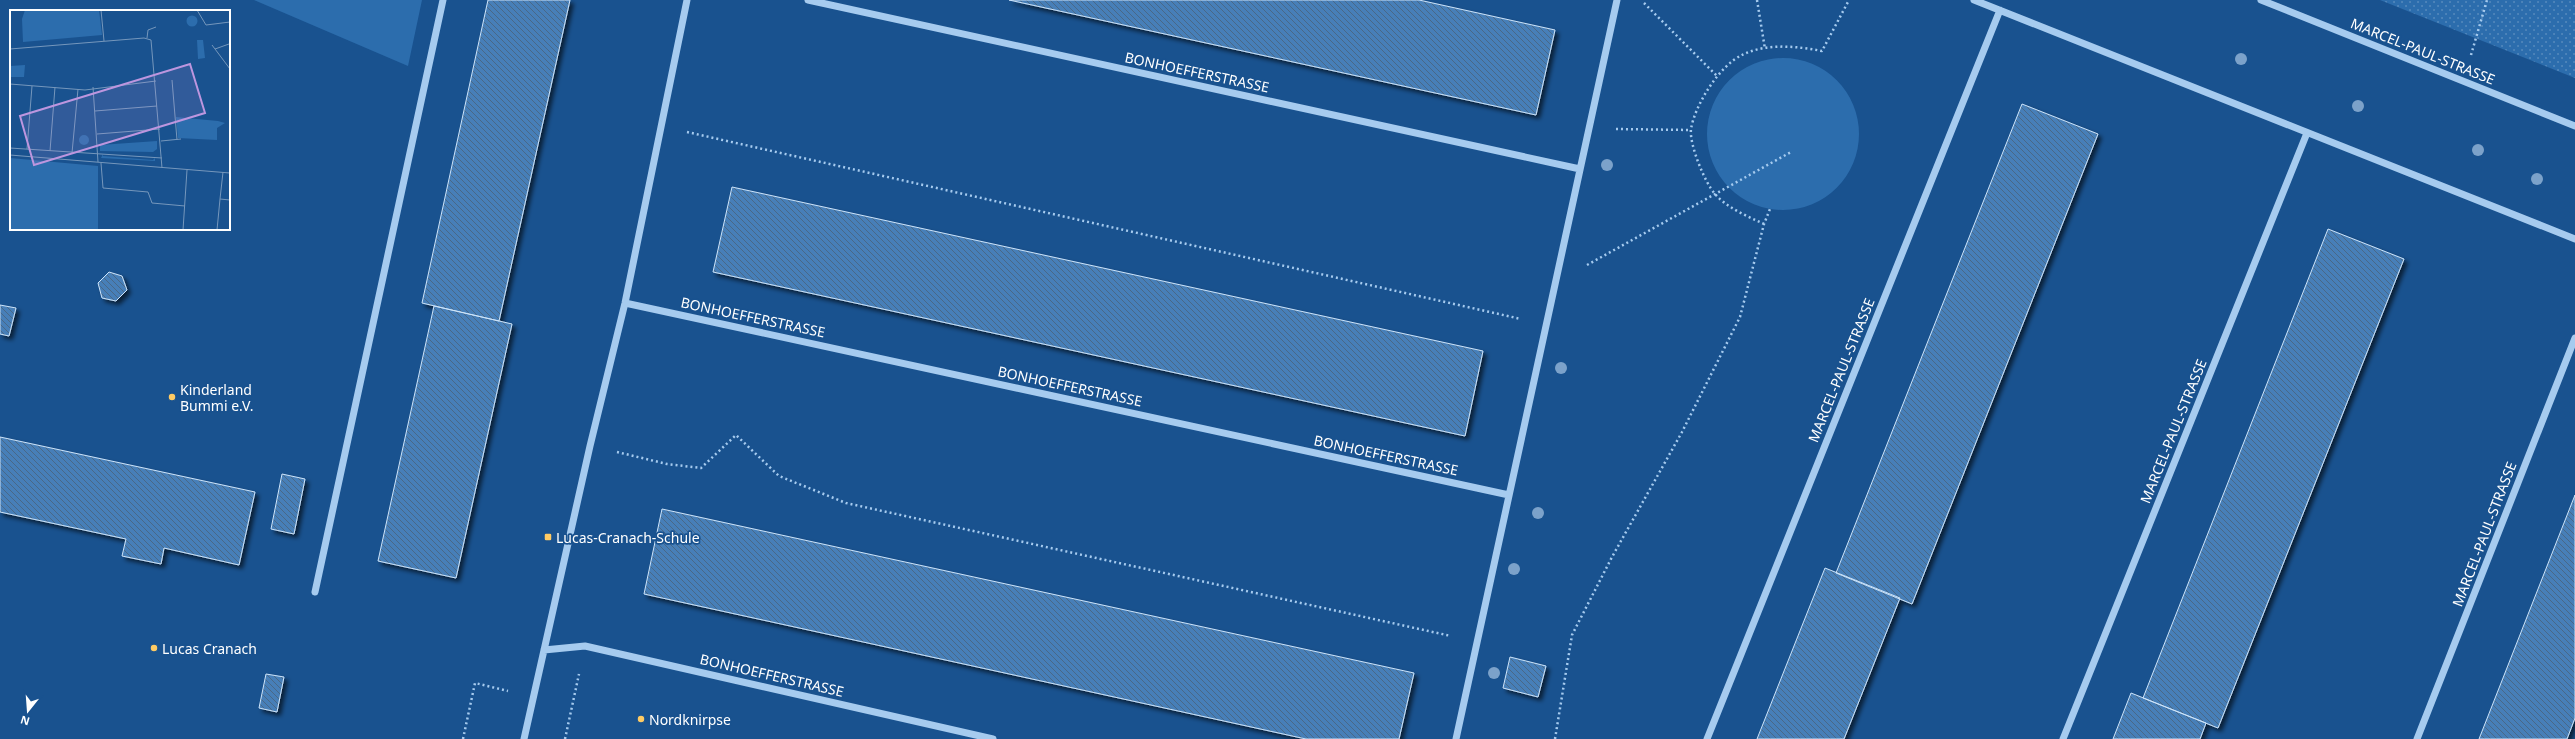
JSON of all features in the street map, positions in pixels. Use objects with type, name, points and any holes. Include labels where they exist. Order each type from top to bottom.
[{"type":"street","points":[[315,592],[443,0]]},
{"type":"street","points":[[524,739],[590,446],[625,303],[687,0]]},
{"type":"street","name":"BONHOEFFERSTRASSE","points":[[808,0],[1580,169]]},
{"type":"street","points":[[1456,739],[1617,0]]},
{"type":"street","points":[[1974,0],[2575,239]]},
{"type":"street","name":"MARCEL-PAUL-STRASSE","points":[[2262,0],[2575,126]]},
{"type":"street","name":"MARCEL-PAUL-STRASSE","points":[[1707,739],[2000,10]]},
{"type":"street","name":"MARCEL-PAUL-STRASSE","points":[[2062,739],[2307,133]]},
{"type":"street","name":"BONHOEFFERSTRASSE","points":[[625,303],[1509,495]]},
{"type":"street","name":"MARCEL-PAUL-STRASSE","points":[[2417,739],[2575,338]]},
{"type":"street","name":"BONHOEFFERSTRASSE","points":[[544,650],[585,646],[993,739]]},
{"type":"path","points":[[1641,0],[1717,76]]},
{"type":"path","points":[[1756,0],[1765,49]]},
{"type":"path","points":[[1764,224],[1734,210],[1714,194],[1695,154],[1691,130],[1701,102],[1717,76],[1741,55],[1765,49],[1795,46],[1822,51],[1849,0]]},
{"type":"path","points":[[2464,81],[2487,0]]},
{"type":"path","points":[[661,126],[1546,325]]},
{"type":"path","points":[[1589,128],[1691,130]]},
{"type":"path","points":[[1556,282],[1791,152]]},
{"type":"path","points":[[1555,739],[1572,635],[1612,557],[1682,432],[1740,317],[1764,224],[1770,209]]},
{"type":"path","points":[[590,446],[667,464],[701,468],[736,435],[779,476],[846,504],[1477,642]]},
{"type":"path","points":[[565,739],[585,646]]},
{"type":"path","points":[[463,739],[475,683],[510,692],[512,685]]},
{"type":"shaded area","points":[[254,0],[422,0],[408,66]]},
{"type":"shaded area","points":[[2380,0],[2575,0],[2575,78]]},
{"type":"shaded area","points":[[1783,58],[1812,64],[1819,67],[1837,80],[1850,98],[1853,105],[1859,134],[1853,163],[1850,170],[1837,188],[1819,201],[1812,204],[1783,210],[1754,204],[1747,201],[1729,188],[1716,170],[1713,163],[1707,134],[1713,105],[1716,98],[1729,80],[1747,67],[1754,64]]},
{"type":"building","points":[[488,0],[570,0],[499,321],[422,303]]},
{"type":"building","points":[[1009,0],[1419,0],[1555,30],[1536,115]]},
{"type":"building","points":[[2022,104],[2098,134],[1912,604],[1836,573]]},
{"type":"building","points":[[732,187],[1483,351],[1465,436],[713,272]]},
{"type":"building","points":[[2328,229],[2404,259],[2218,728],[2143,698]]},
{"type":"building","points":[[109,272],[122,276],[127,290],[116,301],[102,298],[98,283]]},
{"type":"building","points":[[0,305],[16,308],[9,336],[0,334]]},
{"type":"building","points":[[434,306],[512,324],[456,578],[378,561]]},
{"type":"building","points":[[0,437],[255,492],[239,565],[164,548],[161,564],[122,556],[126,539],[0,512]]},
{"type":"building","points":[[282,474],[305,479],[294,534],[271,529]]},
{"type":"building","points":[[2575,495],[2575,718],[2567,739],[2479,739]]},
{"type":"building","points":[[662,509],[1414,673],[1399,739],[1306,739],[644,594]]},
{"type":"building","points":[[1825,568],[1900,598],[1844,739],[1757,739]]},
{"type":"building","points":[[1510,657],[1546,666],[1538,697],[1503,688]]},
{"type":"building","points":[[266,674],[284,677],[277,712],[259,708]]},
{"type":"building","points":[[2131,693],[2206,723],[2200,739],[2113,739]]},
{"type":"place","name":"Kinderland Bummi e.V.","points":[[172,397]]},
{"type":"place","name":"Lucas-Cranach-Schule","points":[[548,537]]},
{"type":"place","name":"Lucas Cranach","points":[[154,648]]},
{"type":"place","name":"Nordknirpse","points":[[641,719]]}]
